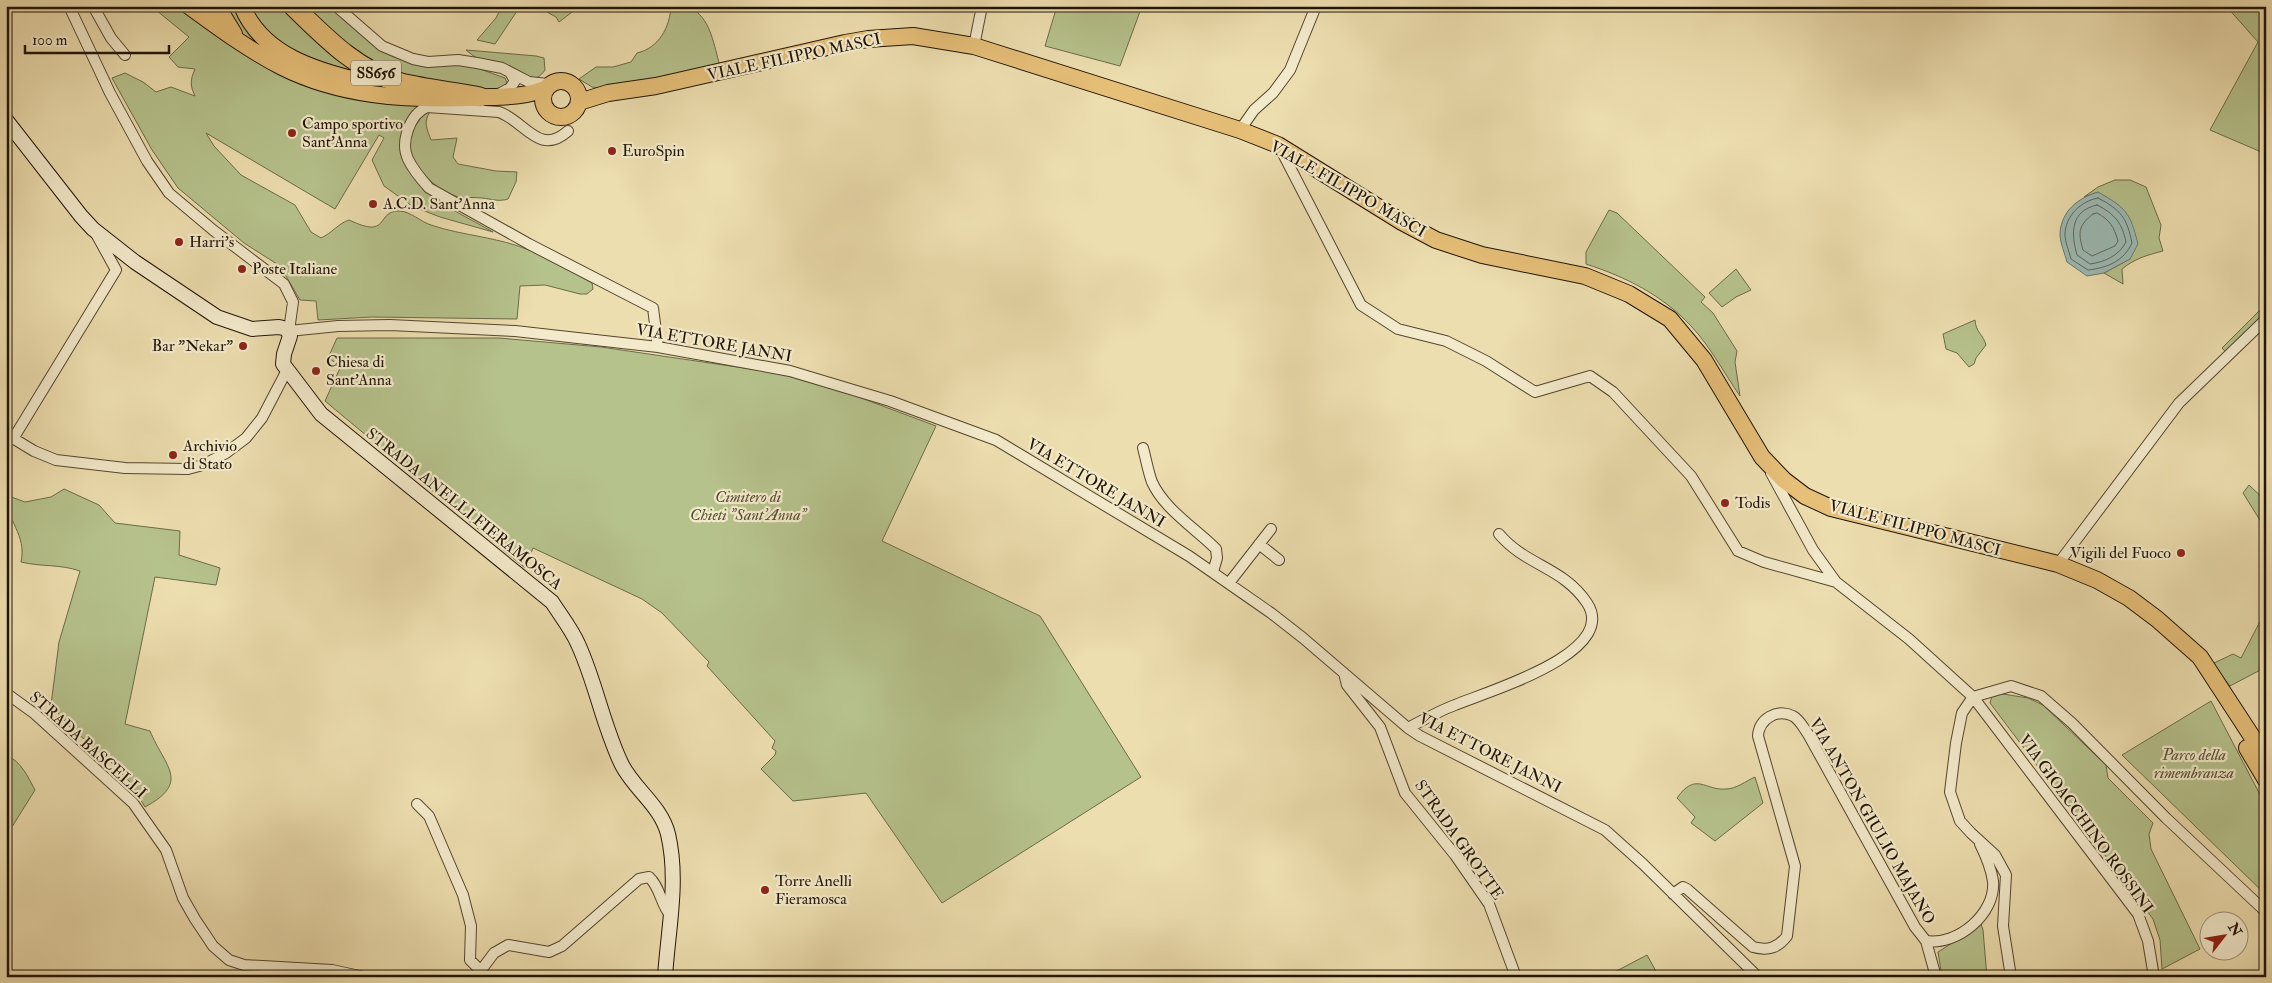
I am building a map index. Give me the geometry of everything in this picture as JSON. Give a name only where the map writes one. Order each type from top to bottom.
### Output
[{"type":"highway","name":"SS656","points":[[292,6],[343,53],[374,72],[401,82],[486,97]]},
{"type":"main road","points":[[189,6],[237,40],[281,67],[341,88],[388,97],[430,99],[512,97],[547,92],[562,81],[577,94],[571,114],[561,117],[551,114],[547,92]]},
{"type":"main road","points":[[217,6],[237,40]]},
{"type":"main road","points":[[242,6],[254,29],[264,40],[287,56],[320,70],[386,88],[486,97]]},
{"type":"main road","name":"VIALE FILIPPO MASCI","points":[[577,94],[608,93],[656,86],[868,39],[913,36],[974,46],[1240,130],[1278,146],[1402,222],[1436,240],[1482,255],[1585,276],[1629,294],[1670,319],[1704,360],[1762,457],[1784,480],[1805,496],[1831,508],[2058,564],[2097,580],[2129,598],[2157,619],[2200,657],[2266,758]]},
{"type":"main road","name":"VIALE FILIPPO MASCI","points":[[2182,642],[2266,780]]},
{"type":"street","points":[[6,120],[93,229],[116,270],[10,437],[34,451],[56,460],[125,468],[188,469],[203,465],[226,453],[251,433],[262,418],[285,367],[284,354],[290,336],[288,331],[292,302],[284,284],[213,230],[169,193],[147,161],[110,93],[69,6]]},
{"type":"street","points":[[93,6],[111,38],[125,55]]},
{"type":"street","points":[[974,46],[982,6]]},
{"type":"street","points":[[1240,130],[1254,110],[1273,93],[1290,70],[1316,6]]},
{"type":"street","points":[[337,7],[382,46],[413,59],[428,62],[458,60],[502,68],[547,92]]},
{"type":"street","points":[[486,97],[513,86],[515,81],[511,74]]},
{"type":"street","points":[[568,131],[558,139],[546,141],[531,134],[510,116],[499,112],[435,107],[420,110],[413,120],[408,130],[406,142],[407,158],[429,188],[529,244],[653,308],[658,347]]},
{"type":"street","points":[[1278,146],[1361,305],[1398,329],[1446,342],[1486,361],[1535,392],[1590,376],[1613,392],[1691,476],[1738,551],[1764,562],[1836,582]]},
{"type":"street","points":[[93,229],[135,262],[217,317],[252,329],[284,327],[288,331]]},
{"type":"street","points":[[2058,564],[2179,404],[2266,319]]},
{"type":"street","name":"VIA ETTORE JANNI","points":[[288,331],[338,326],[400,326],[515,331],[658,347],[790,371],[890,401],[996,440],[1229,583],[1303,638],[1408,728],[1605,830],[1625,846],[1758,977]]},
{"type":"street","name":"STRADA ANELLI FIERAMOSCA","points":[[285,367],[321,414],[552,602],[578,644],[609,734],[623,766],[630,778],[663,817],[668,834],[674,876],[665,977]]},
{"type":"street","points":[[1143,448],[1153,483],[1163,498],[1216,549],[1217,558],[1213,572]]},
{"type":"street","points":[[1762,457],[1813,550],[1836,582]]},
{"type":"street","points":[[1229,583],[1271,529]]},
{"type":"street","points":[[1408,728],[1453,706],[1538,672],[1574,650],[1591,629],[1594,621],[1593,613],[1569,582],[1555,572],[1518,553],[1499,534]]},
{"type":"street","points":[[1259,544],[1279,560]]},
{"type":"street","name":"VIA GIOACCHINO ROSSINI","points":[[1836,582],[1909,639],[1973,697],[2138,914],[2148,941],[2154,977]]},
{"type":"street","name":"STRADA GROTTE","points":[[1344,673],[1347,686],[1380,727],[1405,792],[1455,855],[1489,904],[1516,977]]},
{"type":"street","points":[[2011,977],[2004,926],[2006,875],[1995,855],[1960,821],[1950,792],[1962,713],[1973,697],[2011,686],[2041,696],[2072,722],[2166,818],[2266,912]]},
{"type":"street","name":"STRADA BASCELLI","points":[[6,693],[35,714],[133,803],[166,850],[183,898],[195,919],[213,946],[228,960],[244,965],[332,970],[364,977]]},
{"type":"street","name":"VIA ANTON GIULIO MAJANO","points":[[1674,894],[1683,887],[1687,889],[1753,947],[1762,949],[1772,948],[1781,944],[1787,936],[1795,866],[1758,736],[1764,720],[1770,716],[1783,713],[1794,717],[1808,734],[1915,927],[1926,941],[1936,977]]},
{"type":"street","points":[[417,804],[429,816],[463,896],[471,926],[470,960],[478,974],[494,953],[508,945],[549,952],[562,946],[639,879],[649,877],[657,884],[667,912],[671,916]]},
{"type":"street","points":[[1926,941],[1940,942],[1955,938],[1974,923],[1989,901],[1993,883],[1986,856],[1977,839]]},
{"type":"green space","points":[[151,6],[185,6],[257,57],[430,104],[419,110],[404,150],[428,191],[444,205],[493,232],[440,217],[412,206],[384,186],[372,160],[384,138],[379,135],[335,209],[206,133],[214,146],[241,175],[295,205],[311,232],[321,238],[349,220],[371,227],[377,226],[392,212],[403,211],[431,225],[519,246],[554,262],[592,283],[593,289],[587,294],[580,294],[545,285],[520,286],[517,319],[372,317],[318,320],[316,301],[300,300],[280,266],[244,243],[178,188],[152,150],[112,78],[125,73],[143,82],[156,92],[171,87],[195,96],[191,83],[195,69],[178,67],[169,57],[189,37]]},
{"type":"green space","points":[[237,6],[270,54],[240,35],[225,8]]},
{"type":"green space","points":[[247,6],[285,6],[373,82],[280,48]]},
{"type":"green space","points":[[299,6],[331,6],[384,51],[469,65],[505,78],[507,83],[504,88],[485,91],[388,76]]},
{"type":"green space","points":[[502,6],[519,8],[495,44],[477,40],[496,18]]},
{"type":"green space","points":[[536,6],[580,6],[559,22],[556,17]]},
{"type":"green space","points":[[671,6],[696,6],[694,10],[708,27],[720,66],[610,89],[592,87],[579,79],[596,67],[613,67],[631,62],[637,53],[651,46],[662,36],[666,29]]},
{"type":"green space","points":[[1057,6],[1142,6],[1120,66],[1045,46]]},
{"type":"green space","points":[[2226,6],[2266,6],[2266,154],[2210,130],[2258,42]]},
{"type":"green space","points":[[466,50],[544,58],[545,70],[540,76],[528,80],[487,64]]},
{"type":"green space","points":[[429,110],[426,126],[431,140],[457,138],[453,157],[458,164],[496,171],[517,172],[516,182],[508,199],[458,197],[443,191],[415,165],[410,159],[412,131],[418,121]]},
{"type":"green space","points":[[2115,180],[2130,180],[2146,187],[2161,225],[2159,238],[2163,251],[2141,258],[2122,269],[2123,284],[2104,273],[2130,259],[2098,192],[2084,197],[2098,187]]},
{"type":"green space","points":[[1609,210],[1617,213],[1705,297],[1701,302],[1713,313],[1737,351],[1735,362],[1740,396],[1704,342],[1680,315],[1643,288],[1586,264],[1586,252]]},
{"type":"green space","points":[[1736,269],[1751,290],[1736,297],[1722,307],[1709,293]]},
{"type":"green space","points":[[2266,304],[2266,326],[2232,359],[2222,348]]},
{"type":"green space","points":[[1975,320],[1986,345],[1976,358],[1974,364],[1969,367],[1957,353],[1946,349],[1943,334]]},
{"type":"green space","name":"Cimitero di Chieti \"Sant'Anna\"","points":[[337,338],[499,338],[601,347],[778,373],[856,396],[936,426],[882,541],[1040,616],[1141,777],[942,903],[866,793],[793,801],[761,769],[775,755],[776,751],[772,748],[775,741],[707,666],[709,662],[662,613],[642,599],[533,548],[525,568],[325,401],[341,366],[328,358]]},
{"type":"green space","points":[[2249,485],[2266,501],[2266,530],[2243,493]]},
{"type":"green space","points":[[64,489],[99,505],[115,523],[180,531],[179,555],[220,568],[216,585],[155,577],[125,724],[150,731],[167,764],[171,781],[167,790],[159,798],[145,807],[129,781],[107,758],[72,729],[51,705],[59,642],[80,571],[65,567],[21,562],[21,543],[9,512],[6,495],[25,502],[51,497]]},
{"type":"green space","points":[[2266,610],[2266,667],[2230,686],[2212,664],[2233,654],[2241,658]]},
{"type":"green space","points":[[2003,694],[2028,698],[2043,705],[2106,765],[2108,778],[2153,823],[2149,834],[2151,849],[2200,949],[2162,969],[2160,940],[2153,919],[1990,703],[1992,696]]},
{"type":"green space","name":"Parco della rimembranza","points":[[2211,701],[2266,806],[2266,895],[2122,755]]},
{"type":"green space","points":[[6,755],[20,765],[35,790],[10,830],[6,843]]},
{"type":"green space","points":[[1755,777],[1763,803],[1715,841],[1691,823],[1695,817],[1677,798],[1690,785],[1701,784],[1719,789],[1730,789]]},
{"type":"green space","points":[[1980,921],[1983,930],[1987,977],[1942,977],[1938,952],[1966,934]]},
{"type":"green space","points":[[1647,955],[1657,973],[1650,977],[1605,977]]},
{"type":"water","points":[[2098,192],[2115,202],[2126,212],[2138,244],[2130,259],[2104,273],[2087,276],[2067,262],[2060,234],[2061,226],[2067,212],[2077,202]]},
{"type":"place","name":"Campo sportivo Sant'Anna","points":[[292,133]]},
{"type":"place","name":"EuroSpin","points":[[612,151]]},
{"type":"place","name":"A.C.D. Sant'Anna","points":[[373,204]]},
{"type":"place","name":"Harri's","points":[[179,242]]},
{"type":"place","name":"Poste Italiane","points":[[242,269]]},
{"type":"place","name":"Bar \"Nekar\"","points":[[243,346]]},
{"type":"place","name":"Chiesa di Sant'Anna","points":[[316,371]]},
{"type":"place","name":"Archivio di Stato","points":[[173,455]]},
{"type":"place","name":"Todis","points":[[1725,503]]},
{"type":"place","name":"Vigili del Fuoco","points":[[2181,553]]},
{"type":"place","name":"Torre Anelli Fieramosca","points":[[765,890]]}]
